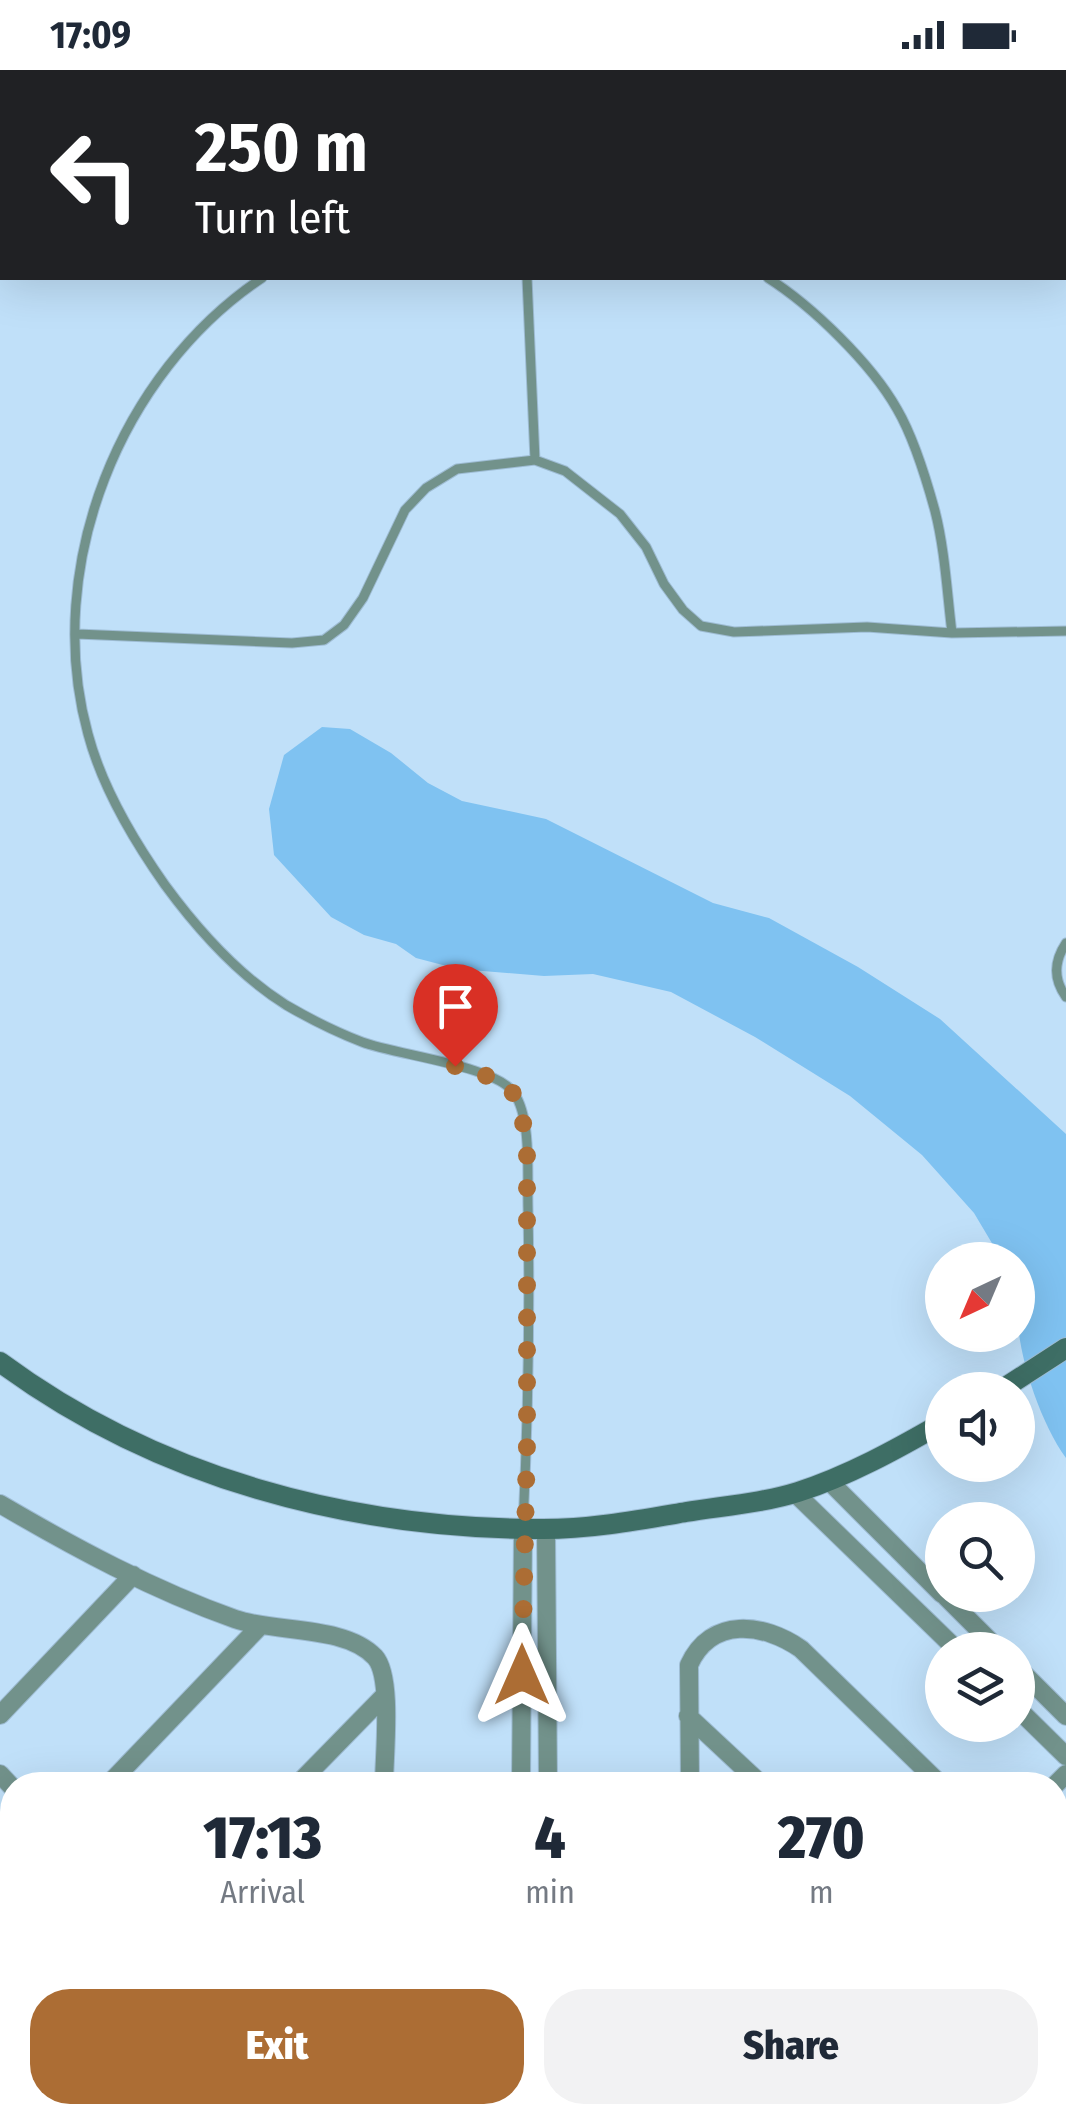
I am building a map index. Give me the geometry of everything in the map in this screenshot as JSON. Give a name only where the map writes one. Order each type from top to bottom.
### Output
[{"type":"street","points":[[1030,1372],[1066,1348]]},
{"type":"street","points":[[0,1362],[70,1410],[192,1469],[338,1511],[434,1523],[546,1529],[619,1523],[794,1493],[828,1481],[925,1432]]},
{"type":"street","points":[[828,1481],[925,1576]]},
{"type":"street","points":[[794,1493],[937,1632]]},
{"type":"street","points":[[4,1512],[94,1558],[236,1619],[354,1642],[373,1654],[382,1668],[385,1694],[384,1772]]},
{"type":"street","points":[[521,1772],[523,1528]]},
{"type":"street","points":[[546,1529],[548,1772]]},
{"type":"street","points":[[0,1715],[133,1575]]},
{"type":"street","points":[[961,1612],[981,1632]]},
{"type":"street","points":[[120,1772],[260,1625]]},
{"type":"street","points":[[690,1772],[690,1665],[696,1650],[734,1629],[749,1627],[768,1631],[800,1648],[928,1772]]},
{"type":"street","points":[[1035,1685],[1066,1716]]},
{"type":"street","points":[[310,1772],[385,1694]]},
{"type":"street","points":[[688,1716],[748,1772]]},
{"type":"street","points":[[1035,1726],[1066,1756]]},
{"type":"lane","points":[[260,280],[198,330],[153,385],[118,445],[94,502],[80,564],[77,634],[78,682],[88,736],[113,797],[150,864],[192,921],[241,971],[283,1004],[323,1025],[396,1054],[495,1077],[516,1096],[527,1148],[527,1443],[523,1528]]},
{"type":"lane","points":[[527,280],[535,460]]},
{"type":"lane","points":[[771,280],[788,290],[826,326],[897,409],[935,512],[952,633]]},
{"type":"lane","points":[[77,634],[324,640],[344,625],[363,598],[404,510],[426,488],[458,469],[535,460],[565,471],[620,514],[646,547],[664,584],[700,626],[734,632],[867,627],[952,633],[1066,630]]},
{"type":"lane","points":[[1066,942],[1056,972],[1066,997]]},
{"type":"water","points":[[322,727],[350,729],[391,753],[428,783],[462,801],[546,819],[713,903],[769,918],[858,967],[940,1019],[1066,1134],[1066,1458],[1041,1412],[1035,1397],[1035,1372],[1027,1372],[1022,1352],[1035,1352],[1035,1242],[991,1242],[974,1213],[922,1155],[850,1096],[755,1037],[671,992],[593,974],[544,976],[458,969],[416,958],[396,944],[364,935],[331,917],[274,855],[269,809],[284,755]]},
{"type":"route","points":[[455,1066],[495,1077],[509,1087],[521,1109],[527,1148],[529,1259],[522,1675]]}]
